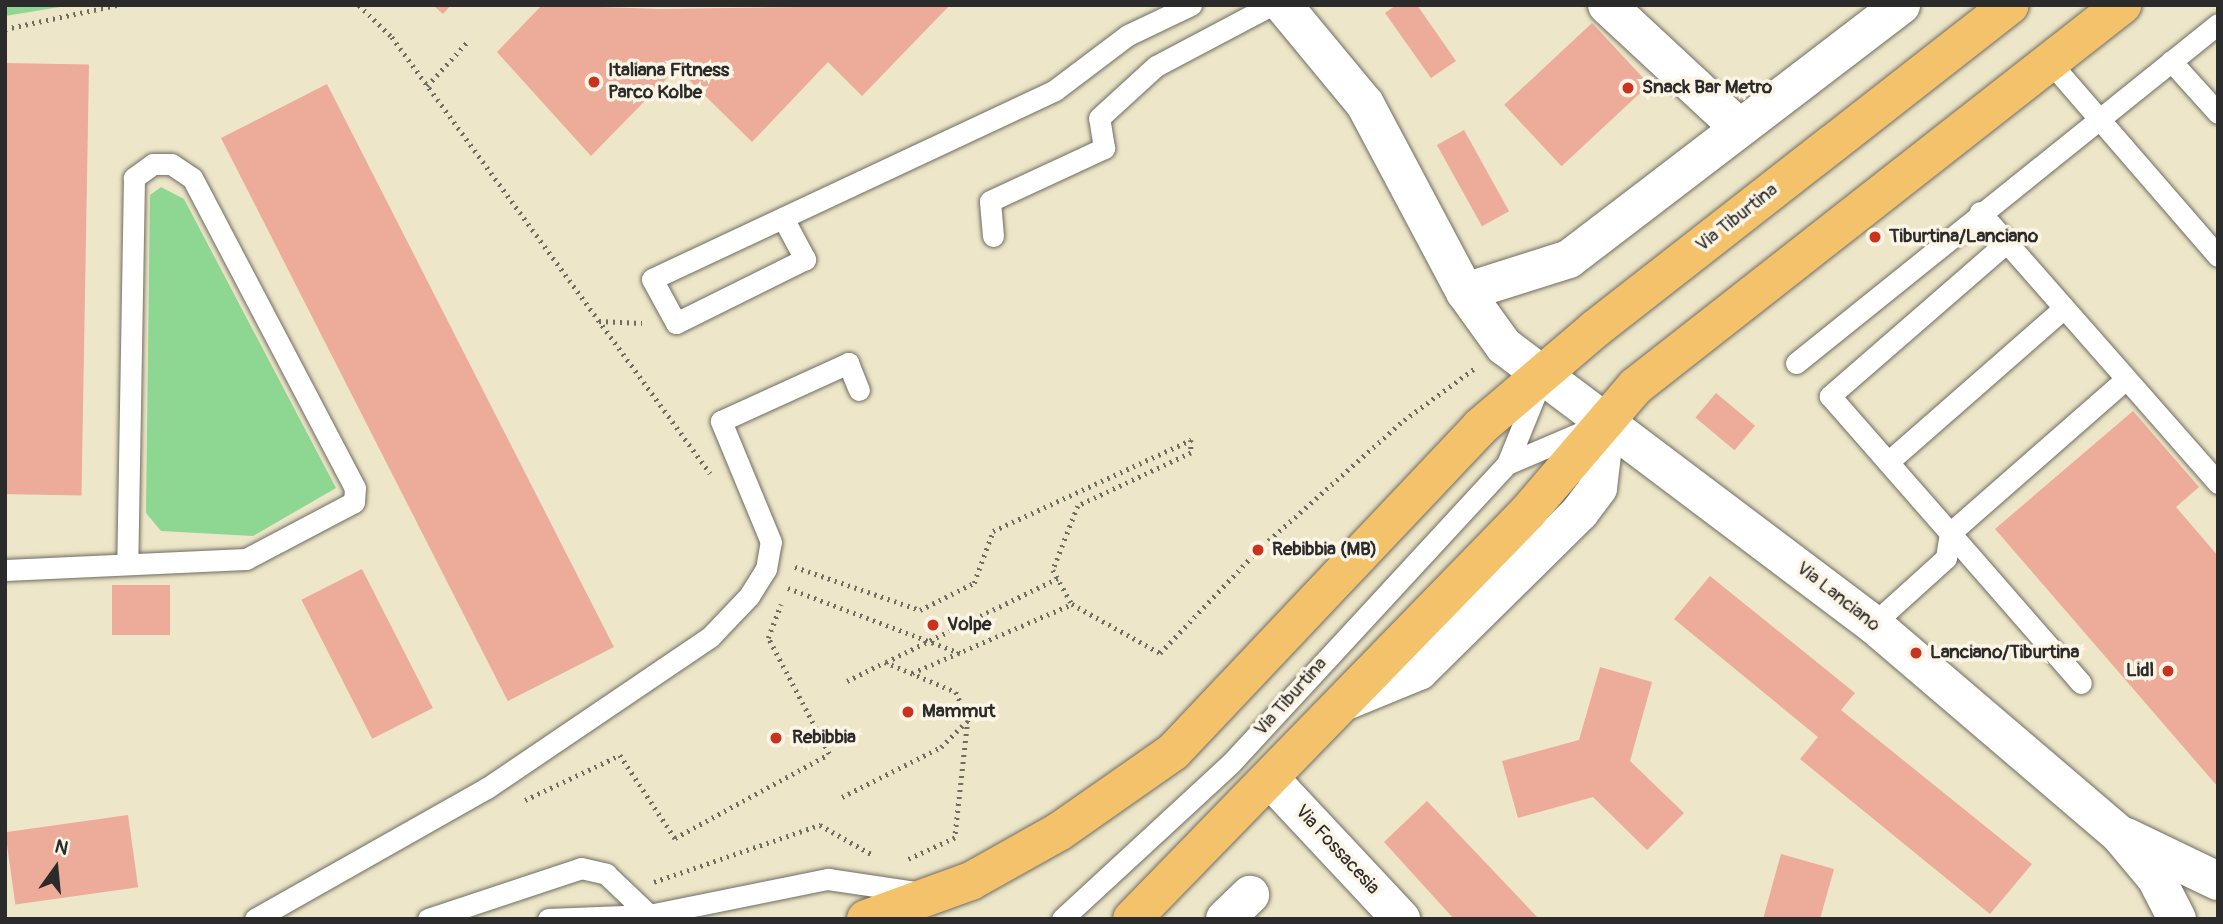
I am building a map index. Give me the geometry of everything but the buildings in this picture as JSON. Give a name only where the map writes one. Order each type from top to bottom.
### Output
[{"type":"main road","name":"Via Tiburtina","points":[[1542,376],[2010,5]]},
{"type":"main road","name":"Via Tiburtina","points":[[1132,919],[1272,781],[1642,381],[2122,5]]},
{"type":"main road","points":[[866,919],[939,895],[1060,831],[1189,736],[1448,459],[1542,376]]},
{"type":"street","name":"Via Lanciano","points":[[1283,5],[1365,104],[1465,292],[1504,346],[1873,624],[2119,835],[2156,878],[2177,919]]},
{"type":"street","points":[[1607,5],[1737,126]]},
{"type":"street","points":[[1465,292],[1569,259],[1737,126],[1901,5]]},
{"type":"street","name":"Via Fossacesia","points":[[1272,781],[1401,919]]},
{"type":"street","name":"Via Lanciano","points":[[2119,835],[2218,881]]},
{"type":"lane","points":[[783,218],[805,259],[676,323],[652,278],[1055,90],[1128,35],[1191,5]]},
{"type":"lane","points":[[993,236],[990,201],[1104,148],[1099,118],[1156,66],[1271,5]]},
{"type":"lane","points":[[1796,363],[1980,212],[2218,24]]},
{"type":"lane","points":[[2049,61],[2095,120],[2218,256]]},
{"type":"lane","points":[[2171,61],[2218,113]]},
{"type":"lane","points":[[5,570],[127,561],[246,559],[354,502],[355,488],[192,178],[171,164],[153,164],[134,178],[127,561]]},
{"type":"lane","points":[[1980,212],[2218,483]]},
{"type":"lane","points":[[2007,242],[1830,396],[2081,683]]},
{"type":"lane","points":[[1888,462],[2064,308]]},
{"type":"lane","points":[[255,919],[487,788],[710,637],[749,596],[768,558],[768,525],[721,421],[848,363],[859,390]]},
{"type":"lane","name":"Via Tiburtina","points":[[1062,919],[1231,764],[1507,464],[1542,376]]},
{"type":"lane","points":[[1873,624],[1946,558],[1950,533],[2126,379]]},
{"type":"lane","name":"Via Tiburtina","points":[[1507,464],[1606,421]]},
{"type":"lane","points":[[428,919],[581,868],[606,874],[649,915]]},
{"type":"lane","points":[[548,919],[649,915],[828,879],[939,895]]},
{"type":"path","points":[[5,29],[117,5]]},
{"type":"path","points":[[359,5],[428,86],[718,483]]},
{"type":"path","points":[[428,86],[469,40]]},
{"type":"path","points":[[598,320],[652,324]]},
{"type":"path","points":[[768,558],[920,610],[974,583],[993,531],[1195,442],[1191,453],[1078,506],[1053,570],[1072,604],[1160,653],[1258,550],[1404,421],[1504,346]]},
{"type":"path","points":[[487,788],[501,811],[620,755],[675,838],[830,754],[768,638],[794,567]]},
{"type":"path","points":[[847,681],[922,640],[1058,578]]},
{"type":"path","points":[[787,588],[960,653]]},
{"type":"path","points":[[911,674],[1072,604]]},
{"type":"path","points":[[885,662],[956,692],[968,720],[955,838],[893,866]]},
{"type":"path","points":[[842,797],[941,747],[968,720]]},
{"type":"path","points":[[653,882],[820,824],[883,860]]},
{"type":"green space","points":[[5,5],[72,5],[5,16]]},
{"type":"green space","points":[[161,187],[184,199],[336,488],[253,536],[161,531],[146,513],[150,195]]},
{"type":"place","name":"Italiana Fitness Parco Kolbe","points":[[594,82]]},
{"type":"place","name":"Snack Bar Metro","points":[[1628,88]]},
{"type":"place","name":"Tiburtina/Lanciano","points":[[1875,237]]},
{"type":"place","name":"Rebibbia (MB)","points":[[1258,550]]},
{"type":"place","name":"Volpe","points":[[933,625]]},
{"type":"place","name":"Lanciano/Tiburtina","points":[[1916,653]]},
{"type":"place","name":"Lidl","points":[[2168,671]]},
{"type":"place","name":"Mammut","points":[[908,712]]},
{"type":"place","name":"Rebibbia","points":[[776,738]]}]
